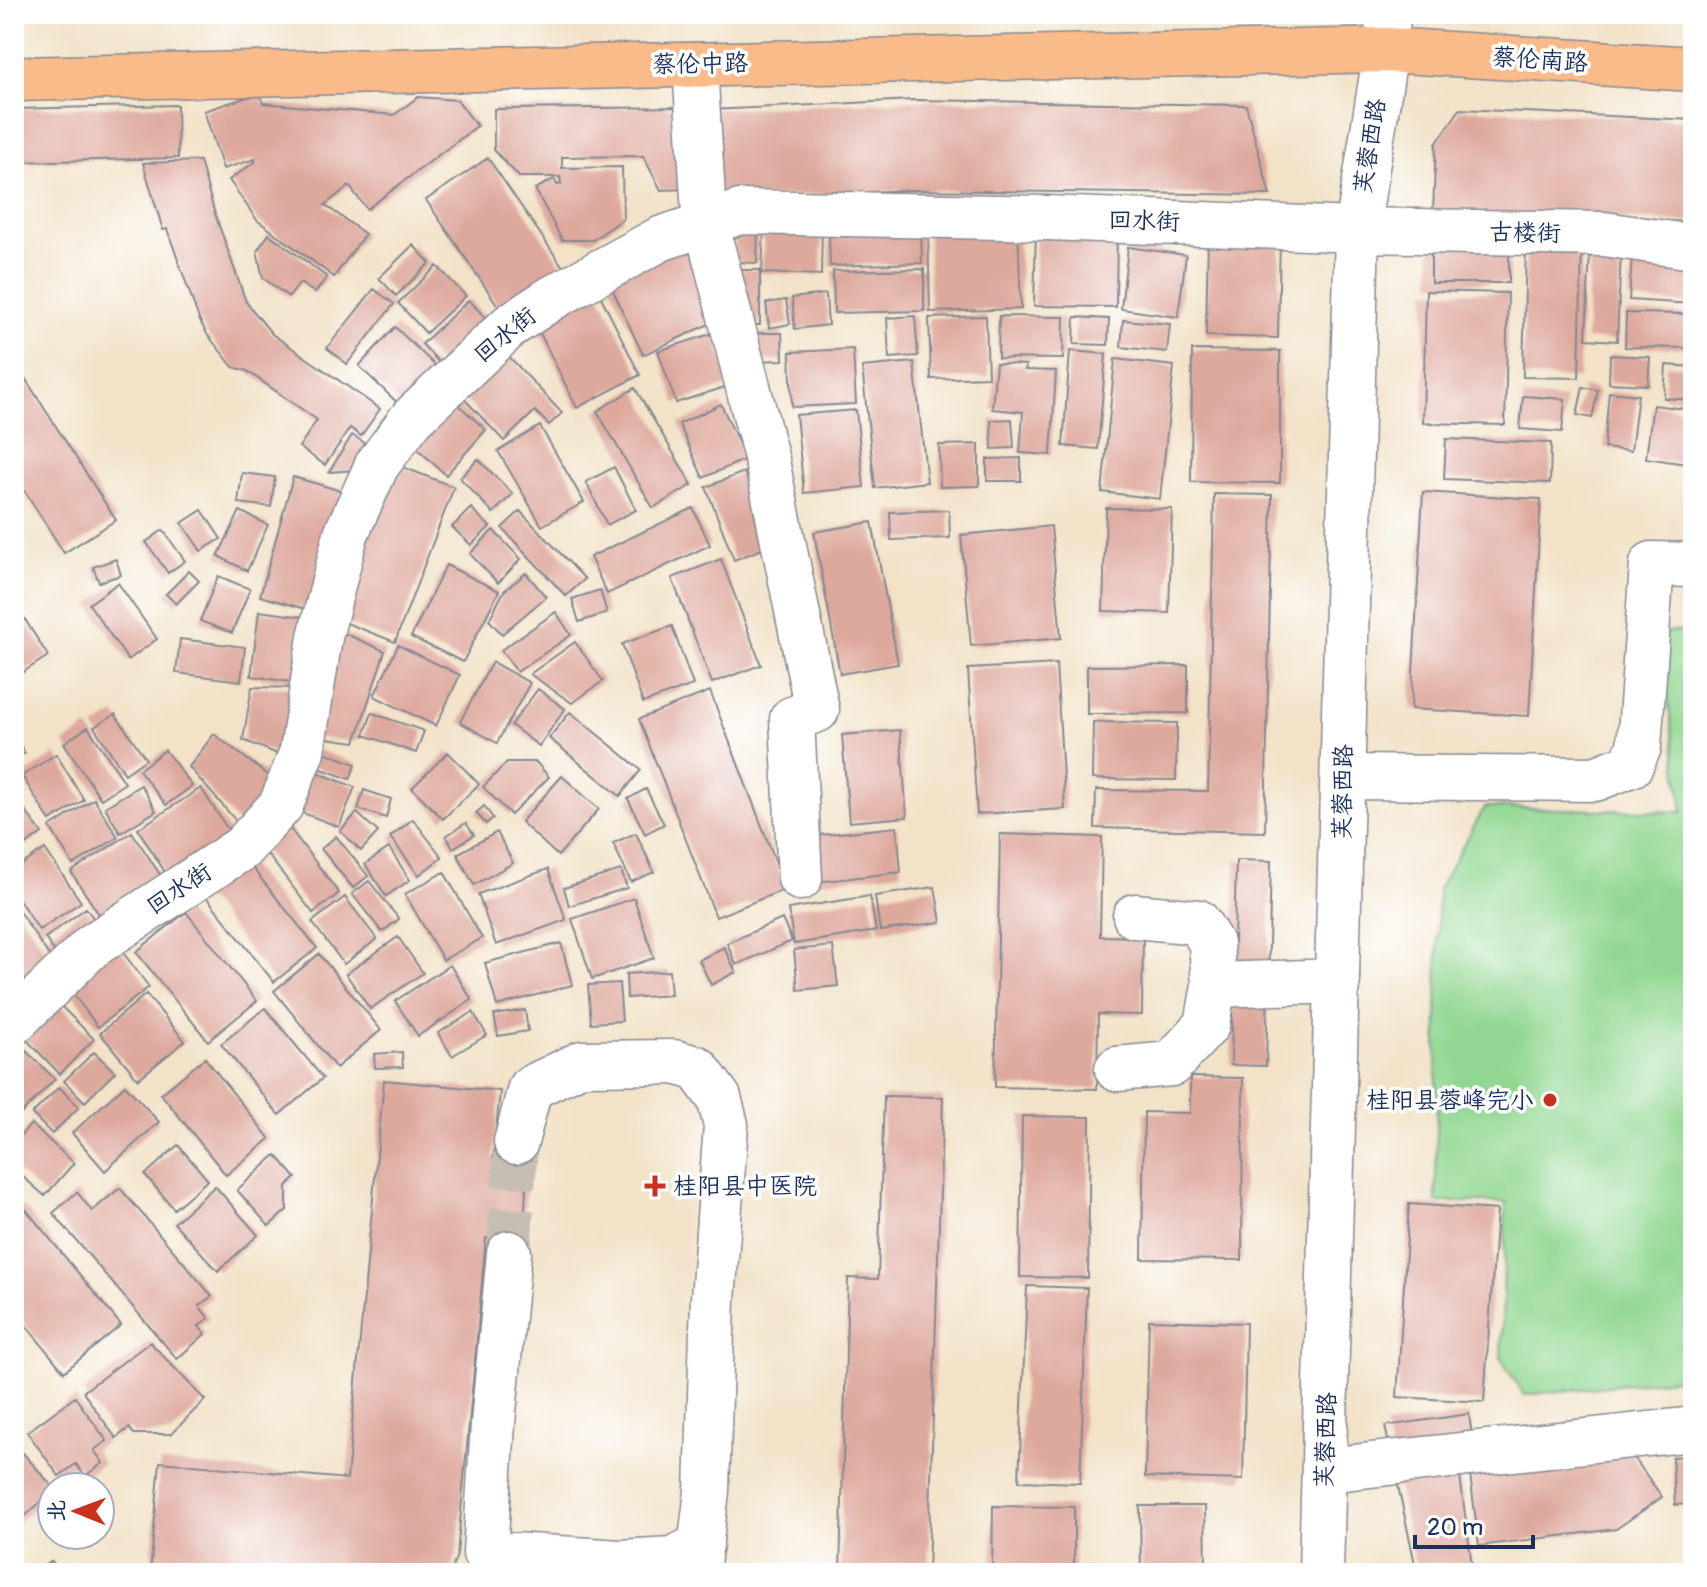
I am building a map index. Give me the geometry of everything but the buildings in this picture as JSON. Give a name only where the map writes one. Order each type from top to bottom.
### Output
[{"type":"main road","name":"蔡伦中路","points":[[14,79],[695,65],[1387,32]]},
{"type":"main road","name":"蔡伦南路","points":[[1387,32],[1693,69]]},
{"type":"street","name":"芙蓉西路","points":[[1321,1573],[1357,230],[1387,32]]},
{"type":"street","points":[[695,65],[704,215],[767,461],[817,710],[792,719],[800,878]]},
{"type":"street","name":"回水街","points":[[14,1022],[92,946],[242,848],[281,805],[302,751],[320,637],[346,534],[377,465],[412,418],[511,325],[552,298],[660,239],[740,212],[1047,218],[1357,230]]},
{"type":"street","name":"古楼街","points":[[1357,230],[1604,234],[1693,247]]},
{"type":"street","points":[[1343,777],[1595,779],[1631,765],[1639,747],[1652,564],[1693,565]]},
{"type":"street","points":[[1117,1069],[1171,1064],[1207,1025],[1214,985],[1211,943],[1198,922],[1135,916]]},
{"type":"street","points":[[1214,985],[1338,981]]},
{"type":"street","points":[[509,1253],[485,1553],[620,1562],[699,1559],[707,1491],[713,1299],[726,1125],[719,1098],[697,1068],[674,1062],[582,1063],[530,1088],[516,1142]]},
{"type":"street","points":[[1326,1470],[1693,1429]]},
{"type":"green space","points":[[1693,631],[1693,1377],[1524,1395],[1501,1359],[1506,1202],[1436,1202],[1438,889],[1485,807],[1683,812],[1659,632]]},
{"type":"tunnel","points":[[509,1253],[516,1142]]},
{"type":"place","name":"桂阳县蓉峰完小","points":[[1550,1100]]},
{"type":"place","name":"桂阳县中医院","points":[[655,1186]]}]
